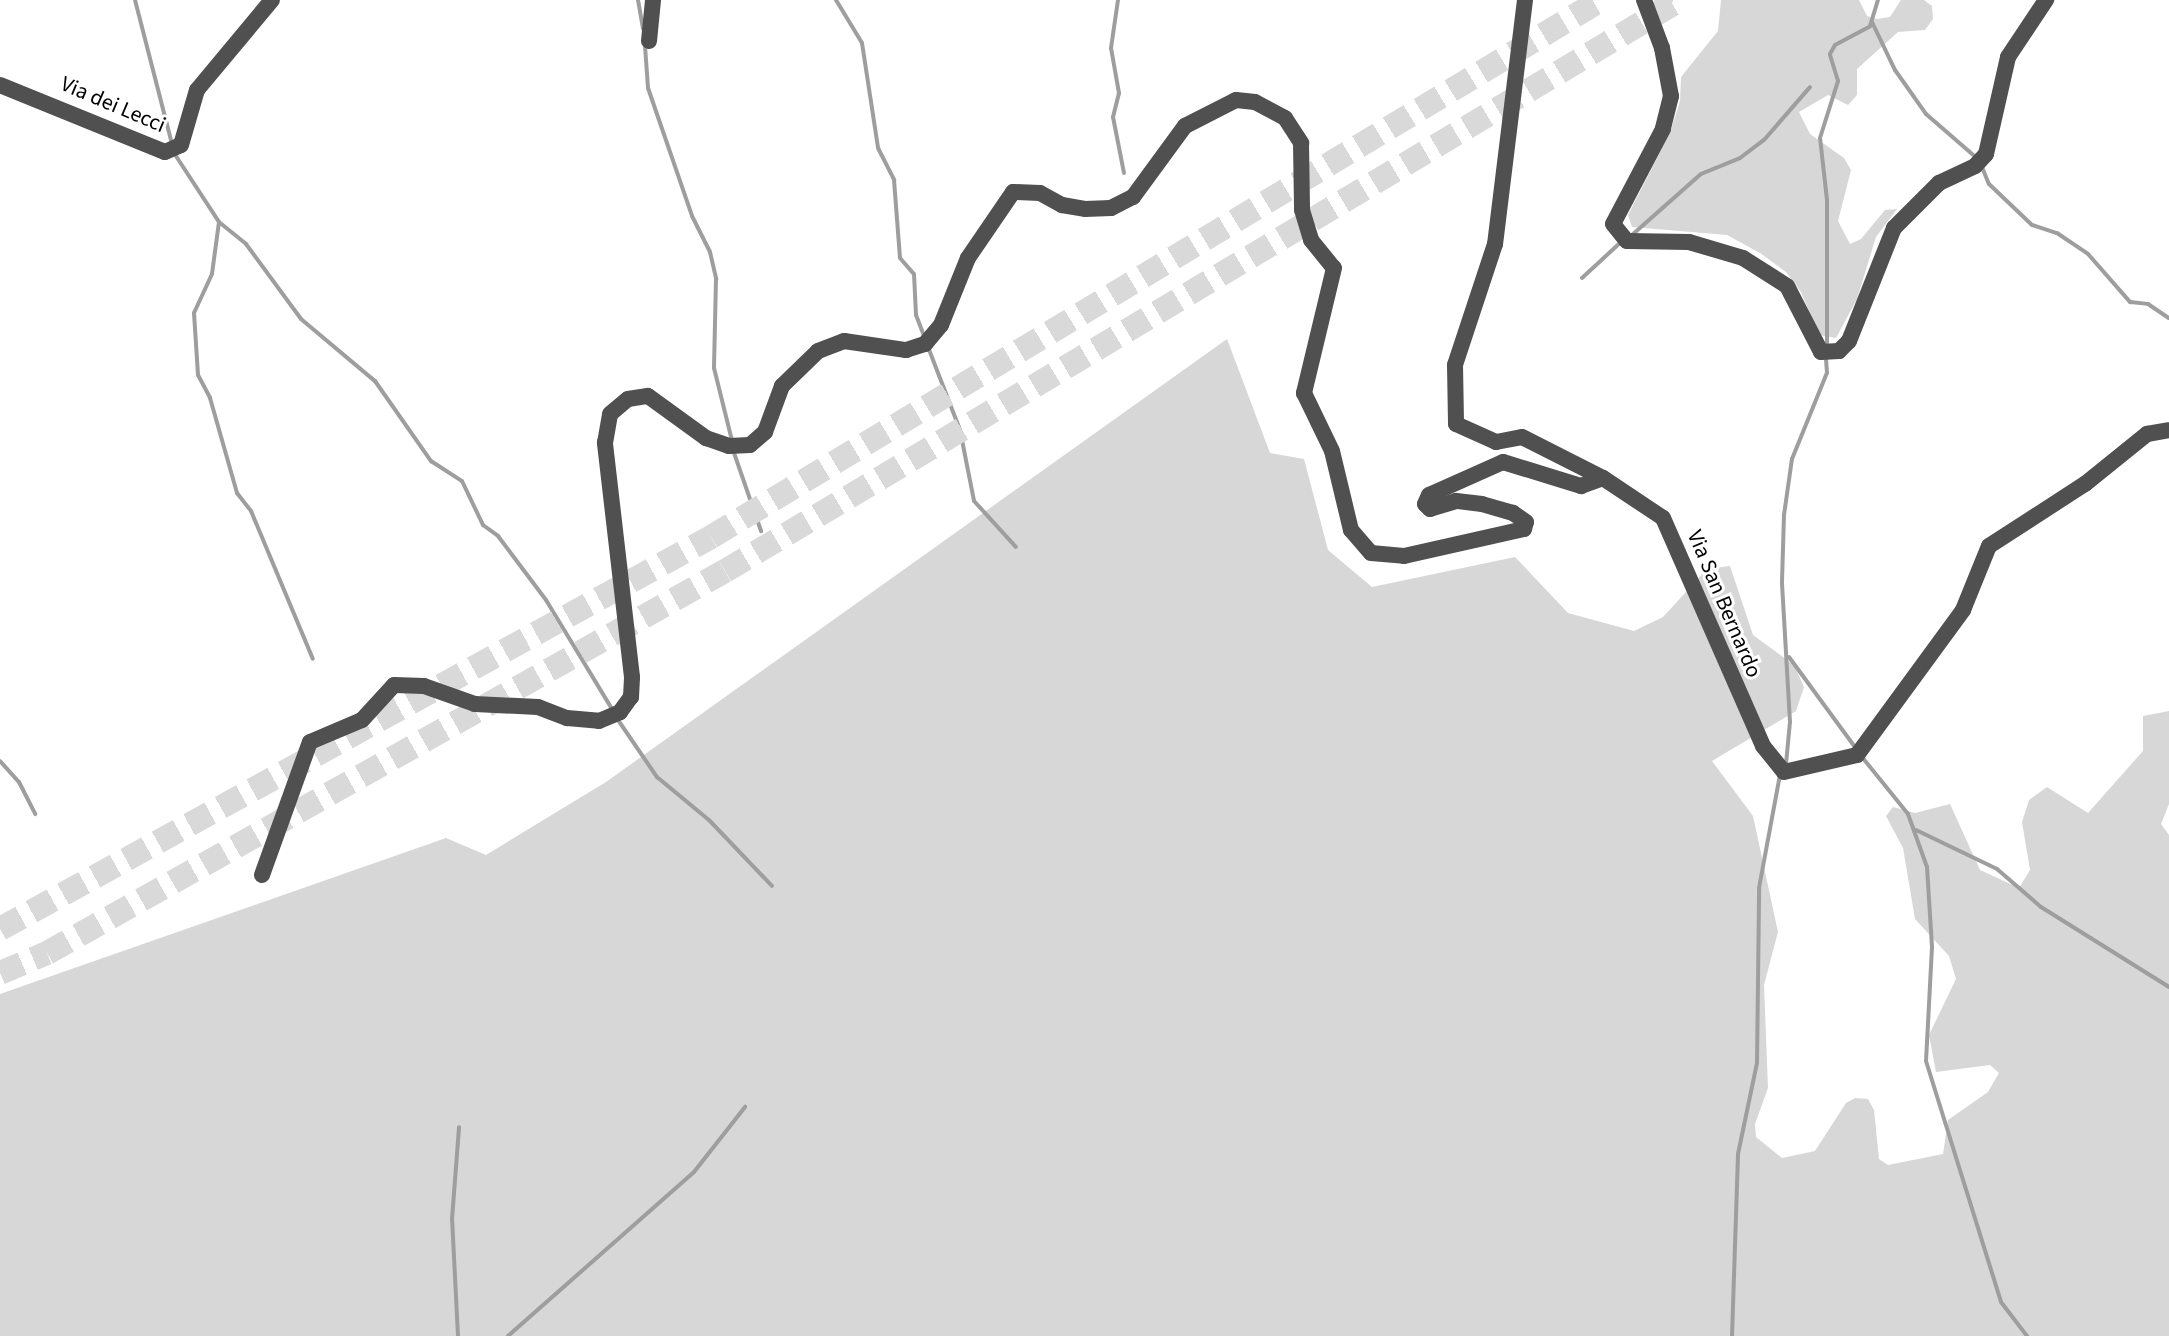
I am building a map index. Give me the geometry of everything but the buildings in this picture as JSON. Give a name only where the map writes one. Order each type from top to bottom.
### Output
[{"type":"street","name":"Via dei Lecci","points":[[0,85],[165,152],[181,145],[197,90],[272,0]]},
{"type":"street","points":[[649,41],[653,0]]},
{"type":"street","name":"Via San Bernardo","points":[[1525,0],[1495,244],[1455,365],[1456,424],[1496,442],[1522,437],[1603,478],[1663,518],[1727,670],[1763,746],[1781,768],[1805,771],[1857,755],[1963,610],[1989,546],[2085,484],[2147,434],[2169,430]]},
{"type":"street","points":[[1644,0],[1662,48],[1671,96],[1663,129],[1613,224],[1627,241],[1689,242],[1743,258],[1787,286],[1828,352],[1849,341],[1894,228],[1939,183],[1975,166],[1986,154],[2008,57],[2046,0]]},
{"type":"street","points":[[262,875],[310,742],[362,720],[394,685],[424,686],[475,704],[538,707],[567,718],[599,721],[620,712],[631,697],[632,677],[605,443],[610,414],[628,399],[648,396],[706,438],[729,446],[750,445],[765,432],[782,386],[818,351],[844,341],[906,350],[925,344],[941,325],[968,258],[1013,192],[1040,193],[1062,205],[1085,209],[1111,208],[1133,197],[1185,126],[1236,100],[1255,102],[1285,118],[1301,143],[1302,210],[1311,240],[1334,268],[1304,393],[1332,451],[1351,530],[1371,553],[1404,556],[1524,529],[1526,522],[1513,513],[1482,504],[1456,501],[1430,509],[1425,504],[1429,495],[1450,490],[1503,462],[1581,486],[1603,478]]},
{"type":"shaded area","points":[[1654,0],[1673,0],[1668,20],[1660,22]]},
{"type":"shaded area","points":[[1721,0],[1859,0],[1867,16],[1877,19],[1890,17],[1901,0],[1924,0],[1932,6],[1933,19],[1925,30],[1898,32],[1857,69],[1857,95],[1848,105],[1828,95],[1799,112],[1810,134],[1844,158],[1851,170],[1838,221],[1850,244],[1861,239],[1885,210],[1897,209],[1876,237],[1857,299],[1836,338],[1819,335],[1801,292],[1786,272],[1727,235],[1632,227],[1628,215],[1670,133],[1680,101],[1681,77],[1718,31]]},
{"type":"shaded area","points":[[1227,339],[1270,453],[1304,459],[1328,550],[1372,587],[1515,557],[1568,613],[1634,631],[1663,617],[1707,569],[1730,566],[1753,635],[1794,665],[1804,687],[1796,711],[1712,761],[1753,816],[1778,932],[1764,985],[1768,1088],[1755,1124],[1756,1137],[1782,1158],[1815,1151],[1846,1103],[1855,1098],[1868,1099],[1874,1110],[1879,1159],[1888,1165],[1943,1154],[1948,1120],[1988,1092],[1999,1073],[1990,1065],[1936,1072],[1929,1035],[1956,979],[1949,956],[1915,919],[1903,848],[1886,816],[1893,807],[1915,813],[1950,804],[1980,870],[2019,888],[2030,870],[2022,822],[2029,800],[2047,787],[2088,813],[2143,751],[2143,716],[2169,711],[2169,804],[2161,824],[2169,835],[2169,1336],[0,1336],[0,994],[446,838],[486,855],[606,782]]},
{"type":"waterway","points":[[135,0],[172,144]]},
{"type":"waterway","points":[[638,0],[643,29]]},
{"type":"waterway","points":[[836,0],[862,43],[878,148],[894,180],[900,258],[914,274],[916,315],[925,339]]},
{"type":"waterway","points":[[1118,0],[1111,48],[1119,93],[1113,117],[1124,173]]},
{"type":"waterway","points":[[1827,348],[1827,200],[1820,138],[1838,81],[1830,54],[1835,45],[1870,26],[1878,0]]},
{"type":"waterway","points":[[1872,22],[1895,70],[1926,114],[1978,159]]},
{"type":"waterway","points":[[645,46],[648,88],[692,216],[710,252],[716,279],[714,368],[732,441]]},
{"type":"waterway","points":[[1632,235],[1701,174],[1740,158],[1764,140],[1810,87]]},
{"type":"waterway","points":[[174,153],[219,222],[246,244],[301,319],[375,381],[431,461],[462,481],[483,525],[498,536],[546,600],[612,709]]},
{"type":"waterway","points":[[1982,167],[1989,184],[2032,225],[2057,233],[2088,254],[2130,302],[2148,304],[2169,318]]},
{"type":"waterway","points":[[219,222],[212,274],[194,313],[198,375],[210,398],[237,493],[251,511],[313,659]]},
{"type":"waterway","points":[[1582,278],[1621,242]]},
{"type":"waterway","points":[[928,347],[960,430],[974,501],[1016,547]]},
{"type":"waterway","points":[[1786,764],[1790,722],[1782,582],[1784,515],[1792,459],[1827,373],[1826,357]]},
{"type":"waterway","points":[[733,450],[761,531]]},
{"type":"waterway","points":[[1789,657],[1857,750]]},
{"type":"waterway","points":[[616,717],[657,777],[709,820],[772,886]]},
{"type":"waterway","points":[[1862,757],[1908,814],[1927,867],[1932,947],[1926,1061],[2001,1302],[2027,1336]]},
{"type":"waterway","points":[[0,761],[19,782],[35,814]]},
{"type":"waterway","points":[[1732,1336],[1738,1154],[1757,1063],[1759,888],[1780,775]]},
{"type":"waterway","points":[[1916,830],[1997,869],[2041,907],[2169,987]]},
{"type":"waterway","points":[[508,1336],[694,1172],[745,1107]]},
{"type":"waterway","points":[[458,1336],[452,1219],[459,1127]]},
{"type":"tunnel","points":[[0,929],[711,537],[1601,0]]},
{"type":"tunnel","points":[[0,973],[47,953],[725,571],[1680,0]]}]
